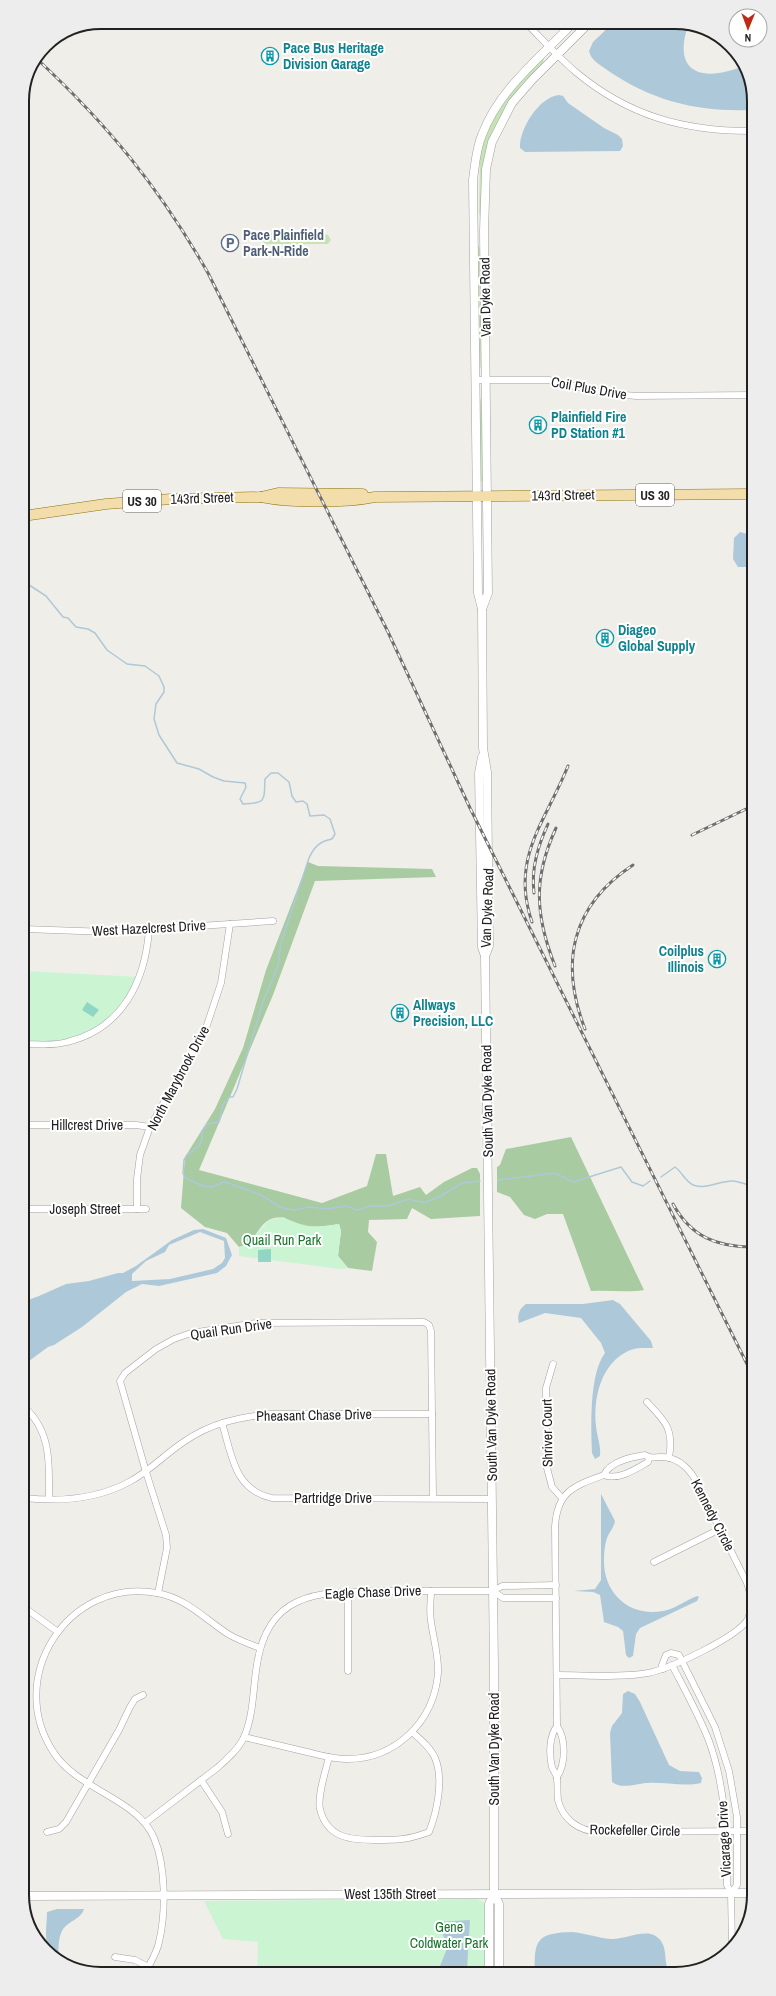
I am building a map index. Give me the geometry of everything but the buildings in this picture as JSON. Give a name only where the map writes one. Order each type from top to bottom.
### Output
[{"type":"main road","name":"143rd Street","points":[[29,515],[128,502],[171,499],[261,497],[278,493],[361,493],[375,497],[747,494]]},
{"type":"street","points":[[532,29],[577,73],[624,105],[652,117],[681,125],[710,130],[747,131]]},
{"type":"street","name":"Van Dyke Road","points":[[486,956],[489,946],[487,772],[483,748],[482,609],[478,593],[472,211],[473,180],[478,147],[489,119],[501,98],[567,29]]},
{"type":"street","name":"Van Dyke Road","points":[[482,609],[488,593],[484,219],[485,182],[488,157],[499,127],[512,103],[532,80],[559,55],[583,29]]},
{"type":"street","name":"Coil Plus Drive","points":[[475,380],[549,380],[617,395],[747,395]]},
{"type":"street","name":"West Hazelcrest Drive","points":[[29,929],[108,932],[273,920]]},
{"type":"street","name":"North Marybrook Drive","points":[[137,1209],[137,1179],[140,1155],[150,1127],[206,1028],[220,983],[230,924]]},
{"type":"street","points":[[29,1044],[66,1043],[84,1037],[98,1030],[113,1018],[126,1005],[136,988],[144,963],[149,930]]},
{"type":"street","name":"South Van Dyke Road","points":[[486,956],[493,1592],[494,1894],[499,1904],[499,1967]]},
{"type":"street","name":"Hillcrest Drive","points":[[29,1125],[136,1125],[150,1127]]},
{"type":"street","name":"Joseph Street","points":[[29,1209],[146,1209]]},
{"type":"street","name":"Quail Run Drive","points":[[158,1593],[167,1548],[166,1535],[120,1381],[125,1373],[156,1349],[174,1339],[191,1333],[256,1323],[424,1322],[429,1325],[431,1331],[432,1498]]},
{"type":"street","name":"Shriver Court","points":[[553,1364],[546,1388],[547,1468],[552,1487],[562,1498]]},
{"type":"street","points":[[556,1598],[556,1516],[562,1498],[575,1487],[604,1475],[609,1468],[631,1458],[645,1455],[649,1458],[669,1458],[671,1442],[667,1423],[647,1402]]},
{"type":"street","points":[[29,1413],[41,1427],[46,1443],[49,1459],[49,1499]]},
{"type":"street","name":"Pheasant Chase Drive","points":[[29,1498],[72,1499],[92,1496],[128,1483],[146,1472],[185,1441],[222,1423],[247,1416],[271,1414],[432,1414]]},
{"type":"street","name":"Partridge Drive","points":[[222,1423],[239,1478],[259,1495],[272,1498],[492,1498]]},
{"type":"street","points":[[604,1475],[609,1477],[623,1474],[648,1462],[649,1458]]},
{"type":"street","name":"Kennedy Circle","points":[[669,1458],[682,1464],[691,1473],[747,1584]]},
{"type":"street","points":[[654,1562],[720,1529]]},
{"type":"street","name":"Eagle Chase Drive","points":[[493,1592],[502,1586],[556,1586]]},
{"type":"street","points":[[348,1591],[348,1671]]},
{"type":"street","name":"Eagle Chase Drive","points":[[145,1823],[227,1759],[244,1737],[251,1709],[260,1648],[271,1626],[290,1606],[315,1594],[348,1591],[493,1592],[502,1598],[556,1598]]},
{"type":"street","points":[[244,1737],[329,1757],[357,1759],[373,1756],[399,1743],[412,1733],[428,1711],[434,1693],[438,1672],[438,1660],[430,1619],[430,1591]]},
{"type":"street","points":[[115,1957],[135,1960],[148,1967],[159,1943],[162,1926],[163,1894],[163,1868],[160,1854],[154,1837],[145,1823],[128,1809],[87,1784],[66,1768],[54,1754],[44,1737],[38,1718],[37,1682],[40,1666],[47,1648],[58,1632],[72,1617],[97,1600],[130,1592],[158,1593],[190,1606],[228,1634],[260,1648]]},
{"type":"street","name":"Rockefeller Circle","points":[[556,1598],[557,1726],[553,1731],[551,1749],[552,1768],[557,1777],[558,1799],[563,1813],[572,1822],[585,1830],[599,1832],[747,1831]]},
{"type":"street","points":[[29,1611],[58,1632]]},
{"type":"street","name":"Kennedy Circle","points":[[557,1675],[640,1674],[663,1668],[730,1637],[747,1623]]},
{"type":"street","points":[[663,1668],[663,1658],[671,1653],[679,1655],[682,1660]]},
{"type":"street","name":"Vicarage Drive","points":[[682,1660],[719,1738],[731,1781],[737,1831],[738,1885],[731,1894]]},
{"type":"street","name":"Vicarage Drive","points":[[672,1665],[696,1712],[709,1742],[720,1783],[726,1831],[727,1885],[731,1894],[732,1939]]},
{"type":"street","points":[[47,1832],[59,1829],[66,1822],[119,1730],[130,1706],[135,1699],[143,1695]]},
{"type":"street","points":[[696,1712],[705,1706]]},
{"type":"street","name":"Rockefeller Circle","points":[[557,1726],[562,1732],[564,1746],[562,1770],[557,1777]]},
{"type":"street","points":[[329,1757],[320,1794],[319,1808],[325,1821],[334,1832],[342,1837],[353,1840],[406,1840],[429,1832],[438,1806],[438,1768],[435,1758],[429,1748],[412,1733]]},
{"type":"street","points":[[709,1742],[719,1738]]},
{"type":"street","points":[[201,1780],[222,1812],[228,1834]]},
{"type":"street","name":"Vicarage Drive","points":[[720,1783],[731,1781]]},
{"type":"street","name":"West 135th Street","points":[[29,1896],[163,1894],[747,1893]]},
{"type":"street","name":"South Van Dyke Road","points":[[489,1967],[489,1904],[494,1894]]},
{"type":"green space","points":[[544,58],[543,63],[522,84],[499,122],[479,218],[480,153],[488,126],[509,93]]},
{"type":"green space","points":[[265,233],[321,233],[328,235],[331,240],[328,244],[265,244],[261,238]]},
{"type":"green space","points":[[477,242],[480,249],[480,302],[485,345],[483,361],[480,369],[476,287]]},
{"type":"green space","points":[[479,397],[481,400],[485,460],[483,482],[481,481],[477,418]]},
{"type":"green space","points":[[308,862],[318,866],[432,869],[436,877],[315,881],[273,995],[199,1170],[322,1203],[367,1186],[376,1154],[386,1154],[393,1196],[420,1187],[426,1195],[444,1182],[472,1168],[477,1168],[480,1174],[480,1216],[431,1219],[412,1208],[407,1219],[369,1220],[368,1232],[377,1242],[372,1271],[348,1268],[338,1256],[341,1231],[339,1224],[307,1227],[298,1225],[284,1218],[271,1219],[263,1225],[249,1242],[239,1247],[227,1233],[205,1227],[181,1208],[185,1157],[215,1109],[243,1048],[266,970]]},
{"type":"green space","points":[[29,971],[139,977],[113,1018],[66,1043],[29,1044]]},
{"type":"green space","points":[[87,1002],[99,1010],[93,1017],[82,1010]]},
{"type":"green space","points":[[571,1137],[644,1290],[591,1291],[563,1214],[547,1214],[535,1219],[524,1215],[510,1197],[497,1192],[497,1167],[500,1165],[506,1149]]},
{"type":"green space","name":"Quail Run Park","points":[[283,1217],[310,1226],[339,1224],[341,1231],[338,1256],[348,1268],[341,1269],[239,1256],[239,1247],[247,1245],[269,1220]]},
{"type":"green space","points":[[271,1249],[271,1262],[258,1262],[258,1250]]},
{"type":"green space","name":"Gene Coldwater Park","points":[[477,1899],[484,1902],[485,1907],[485,1967],[257,1967],[258,1942],[223,1939],[204,1901]]},
{"type":"water","points":[[607,29],[689,30],[686,32],[684,47],[685,59],[690,67],[698,72],[707,74],[718,73],[739,67],[745,82],[747,110],[694,107],[659,97],[643,90],[626,82],[594,60],[589,51],[593,42]]},
{"type":"water","points":[[559,95],[563,96],[568,103],[604,128],[618,135],[622,139],[623,146],[620,151],[525,152],[520,148],[523,132],[532,115],[544,101]]},
{"type":"water","points":[[740,532],[747,534],[747,567],[738,567],[733,559],[734,538]]},
{"type":"water","points":[[203,1229],[226,1238],[232,1255],[226,1266],[217,1273],[159,1286],[142,1284],[126,1292],[82,1327],[54,1345],[48,1347],[29,1361],[29,1300],[66,1284],[89,1281],[123,1273],[136,1266],[172,1240],[194,1230]],"holes":[[[200,1232],[224,1241],[225,1258],[222,1263],[213,1269],[170,1279],[132,1281],[132,1274],[146,1261],[165,1252],[169,1245]]]},
{"type":"water","points":[[613,1300],[620,1304],[651,1341],[653,1348],[637,1348],[628,1351],[611,1364],[605,1373],[596,1404],[595,1415],[600,1456],[595,1459],[592,1453],[592,1401],[596,1374],[605,1353],[601,1343],[581,1318],[545,1313],[519,1323],[518,1315],[520,1310],[526,1304],[583,1304]]},
{"type":"water","points":[[601,1494],[615,1521],[606,1543],[604,1556],[605,1571],[613,1592],[620,1600],[639,1610],[651,1612],[667,1610],[697,1596],[699,1597],[697,1601],[640,1628],[636,1634],[633,1656],[629,1658],[626,1655],[623,1631],[618,1627],[604,1622],[600,1595],[593,1592],[574,1591],[595,1589],[601,1580]]},
{"type":"water","points":[[628,1691],[635,1694],[640,1702],[669,1765],[680,1771],[699,1772],[702,1778],[701,1783],[688,1785],[648,1783],[620,1786],[612,1782],[610,1733],[612,1726],[622,1713],[623,1694]]},
{"type":"water","points":[[57,1909],[84,1909],[81,1915],[66,1926],[61,1932],[58,1953],[46,1942],[47,1912]]},
{"type":"water","points":[[470,1920],[467,1967],[440,1967],[448,1946],[437,1922]]},
{"type":"water","points":[[561,1933],[582,1933],[611,1939],[638,1934],[650,1934],[656,1936],[663,1944],[667,1967],[535,1967],[535,1951],[537,1944],[546,1936]]},
{"type":"waterway","points":[[29,585],[46,596],[63,617],[68,618],[76,627],[88,629],[95,633],[107,650],[127,664],[145,666],[159,676],[164,687],[164,692],[156,704],[154,719],[159,735],[177,763],[199,769],[224,781],[245,783],[246,787],[240,799],[243,804],[260,802],[264,797],[265,779],[271,773],[278,773],[289,782],[292,796],[296,802],[303,801],[307,804],[310,816],[324,815],[330,819],[335,834],[332,839],[324,841],[318,845],[309,858],[281,943],[278,966],[263,1002],[237,1089],[233,1097],[229,1097],[223,1105],[219,1122],[207,1124],[202,1131],[202,1140],[199,1146],[187,1155],[184,1160],[183,1173],[185,1178],[203,1186],[212,1187],[224,1182],[231,1184],[261,1195],[282,1208],[294,1210],[309,1207],[328,1209],[346,1206],[357,1210],[370,1206],[388,1206],[409,1199],[426,1202],[439,1197],[462,1183],[480,1181]]},
{"type":"waterway","points":[[498,1180],[555,1173],[573,1182],[621,1167],[632,1182],[643,1186],[650,1181]]},
{"type":"waterway","points":[[661,1177],[675,1167],[693,1185],[708,1186],[729,1181],[747,1185]]},
{"type":"railway","points":[[41,62],[86,108],[131,158],[171,213],[208,273],[388,632],[470,808],[747,1364]]},
{"type":"railway","points":[[532,922],[526,899],[525,879],[528,860],[533,841],[568,766]]},
{"type":"railway","points":[[692,835],[746,809]]},
{"type":"railway","points":[[534,893],[534,866],[541,841],[548,824]]},
{"type":"railway","points":[[555,966],[543,930],[539,897],[543,863],[556,828]]},
{"type":"railway","points":[[585,1029],[577,1004],[573,981],[573,958],[576,937],[584,917],[596,898],[612,881],[633,865]]},
{"type":"railway","points":[[673,1204],[688,1225],[706,1238],[728,1245],[747,1247]]},
{"type":"place","name":"Pace Bus Heritage Division Garage","points":[[270,56]]},
{"type":"place","name":"Pace Plainfield Park-N-Ride","points":[[230,243]]},
{"type":"place","name":"Plainfield Fire PD Station #1","points":[[538,425]]},
{"type":"place","name":"Diageo Global Supply","points":[[605,638]]},
{"type":"place","name":"Coilplus Illinois","points":[[717,959]]},
{"type":"place","name":"Allways Precision, LLC","points":[[400,1013]]}]
